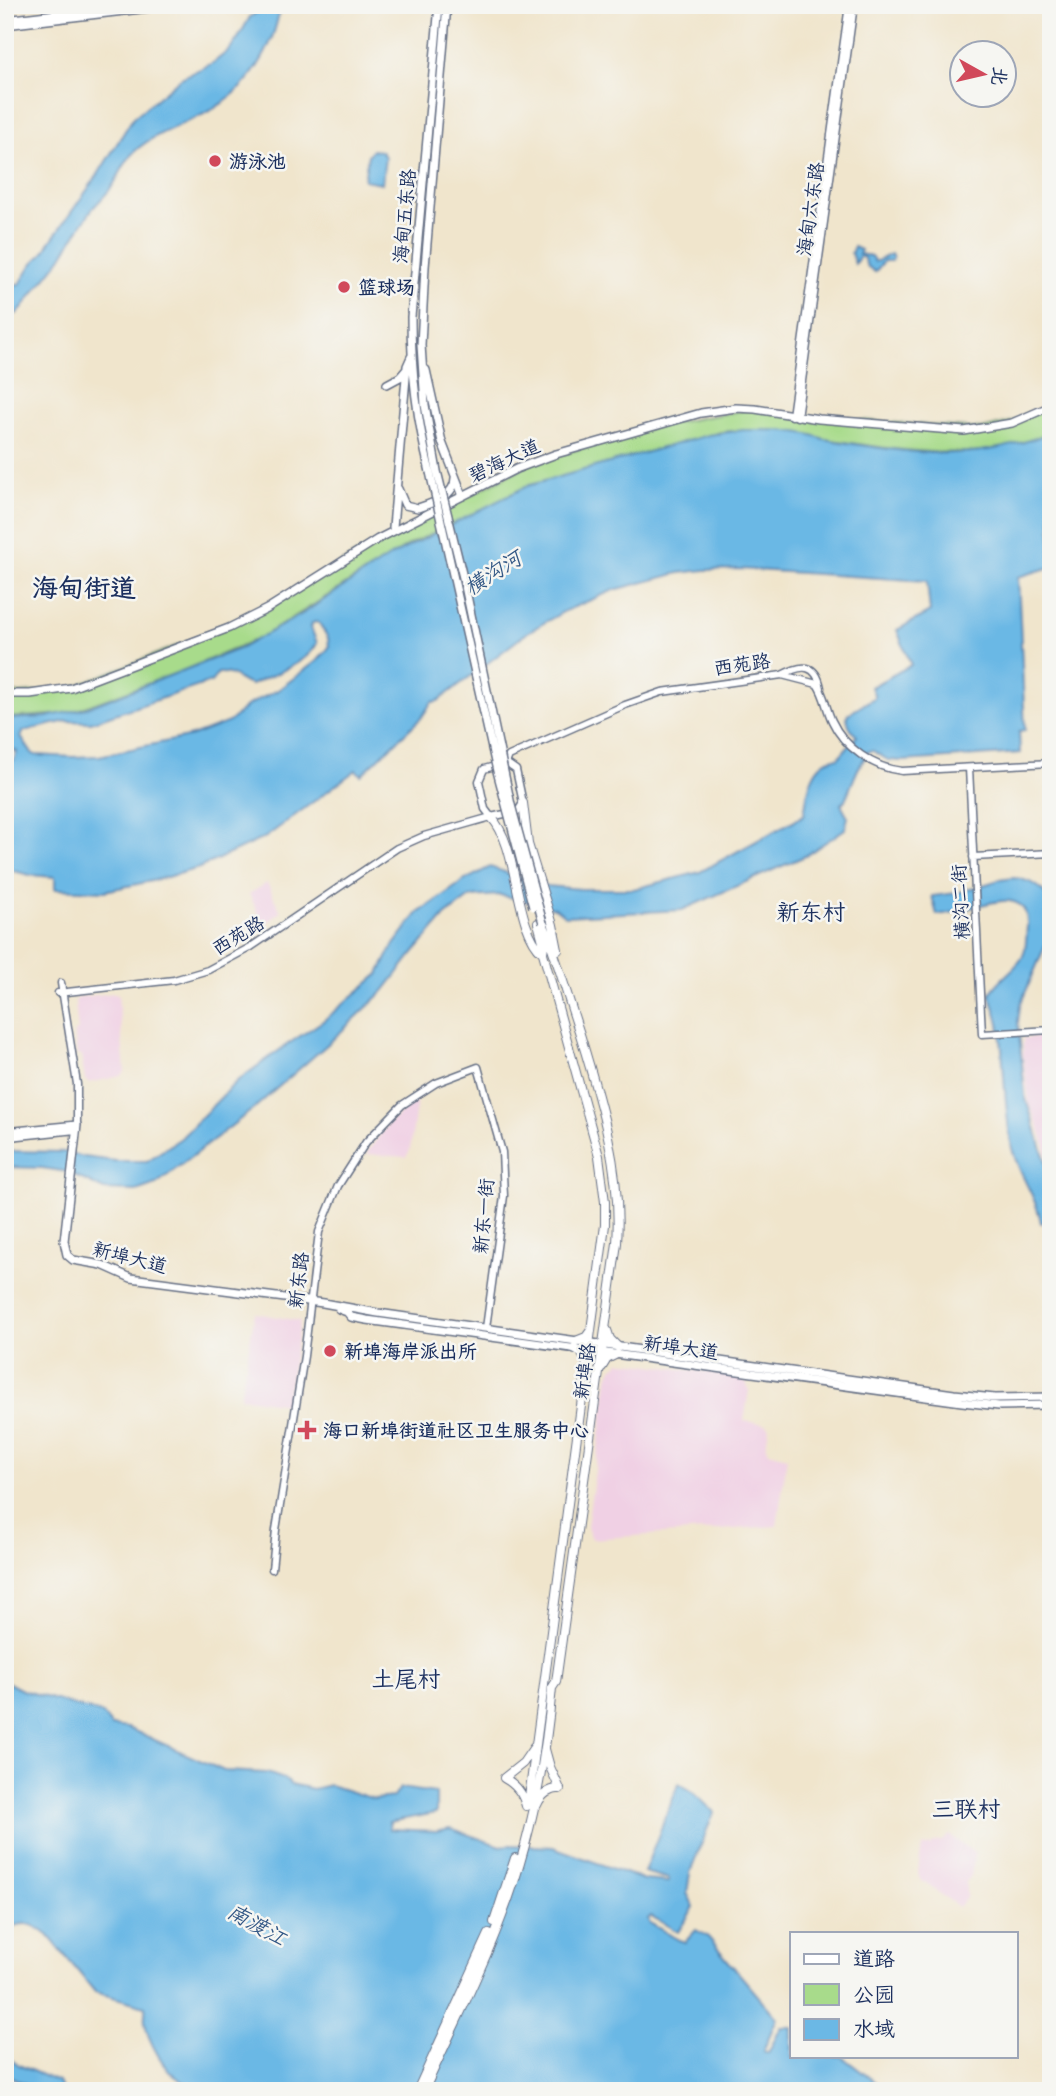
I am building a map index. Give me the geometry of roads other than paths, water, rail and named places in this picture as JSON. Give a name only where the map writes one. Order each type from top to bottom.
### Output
[{"type":"highway","points":[[523,803],[528,844],[553,925],[558,960]]},
{"type":"highway","points":[[491,817],[499,826],[505,844],[526,923],[536,947],[543,953]]},
{"type":"highway","points":[[541,923],[543,953]]},
{"type":"highway","points":[[541,923],[558,960]]},
{"type":"highway","name":"新埠路","points":[[541,1743],[544,1682],[604,1236],[605,1202],[599,1156],[543,953]]},
{"type":"highway","name":"新埠路","points":[[528,1820],[552,1688],[556,1682],[617,1243],[618,1200],[610,1143],[558,960]]},
{"type":"highway","points":[[587,1366],[584,1354],[575,1344],[586,1337],[592,1327]]},
{"type":"highway","points":[[601,1369],[617,1350],[606,1327]]},
{"type":"highway","points":[[417,2091],[496,1917],[528,1820],[543,1796],[554,1789],[560,1789],[541,1743],[504,1778],[519,1790],[528,1820],[518,1870],[502,1917],[424,2091]]},
{"type":"main road","points":[[5,23],[132,5]]},
{"type":"main road","points":[[5,23],[175,5]]},
{"type":"main road","name":"海甸五东路","points":[[434,471],[422,439],[411,357],[415,265],[439,5]]},
{"type":"main road","name":"海甸五东路","points":[[434,471],[425,405],[421,345],[447,5]]},
{"type":"main road","name":"海甸六东路","points":[[795,415],[852,5]]},
{"type":"main road","points":[[421,345],[436,421],[462,495]]},
{"type":"main road","points":[[404,397],[399,389],[387,384],[404,374],[411,357]]},
{"type":"main road","points":[[393,527],[407,366]]},
{"type":"main road","name":"碧海大道","points":[[5,693],[30,694],[71,688],[229,628],[262,612],[369,544],[511,468],[540,456],[699,411],[747,405],[795,415],[963,429],[1009,421],[1051,405]]},
{"type":"main road","points":[[434,471],[467,595],[508,788],[541,923]]},
{"type":"main road","points":[[396,485],[405,505],[418,508],[451,492],[455,485],[454,476]]},
{"type":"main road","name":"碧海大道","points":[[5,693],[41,691],[77,684],[228,626],[265,608],[393,527],[462,495]]},
{"type":"main road","points":[[782,675],[800,669],[813,669],[817,672],[830,718],[843,738],[884,769],[1051,763]]},
{"type":"main road","name":"西苑路","points":[[491,817],[485,809],[479,781],[484,769],[506,763],[509,756],[625,705],[662,692],[782,675],[817,684],[821,690]]},
{"type":"main road","points":[[523,803],[516,770],[517,757],[528,748]]},
{"type":"main road","points":[[506,763],[516,770]]},
{"type":"main road","name":"横沟二街","points":[[969,768],[982,1034],[1051,1030]]},
{"type":"main road","name":"西苑路","points":[[75,1128],[77,1084],[61,993],[174,980],[218,966],[397,848],[424,836],[518,811],[523,803]]},
{"type":"main road","points":[[973,857],[1051,853]]},
{"type":"main road","name":"新东路","points":[[272,1569],[275,1530],[312,1303],[319,1232],[338,1186],[366,1142],[402,1105],[436,1083],[478,1067]]},
{"type":"main road","name":"新东一街","points":[[478,1067],[502,1152],[505,1196],[486,1328]]},
{"type":"main road","points":[[5,1132],[75,1128]]},
{"type":"main road","points":[[5,1137],[75,1128]]},
{"type":"main road","name":"新埠大道","points":[[75,1128],[64,1244],[68,1255],[73,1259],[102,1265],[126,1277],[137,1279],[486,1328],[575,1344]]},
{"type":"main road","name":"新埠大道","points":[[312,1303],[347,1312],[351,1317],[590,1346],[962,1402],[1011,1406],[1051,1405]]},
{"type":"main road","name":"新埠大道","points":[[617,1350],[972,1396],[1011,1399],[1051,1397]]},
{"type":"water","points":[[268,8],[279,13],[275,30],[261,60],[242,86],[215,108],[157,136],[134,152],[111,188],[93,208],[61,258],[22,309],[16,314],[5,316],[5,280],[10,284],[20,284],[97,176],[133,118],[181,78],[213,63],[228,51],[250,17]]},
{"type":"water","points":[[372,150],[381,151],[385,157],[382,183],[364,180],[368,155]]},
{"type":"water","points":[[854,247],[861,250],[859,254],[871,256],[875,262],[891,254],[893,258],[891,261],[884,261],[875,272],[867,266],[863,257],[859,257],[855,264],[851,253]]},
{"type":"water","name":"横沟河","points":[[743,430],[784,431],[883,448],[966,453],[1022,443],[1051,432],[1051,567],[1018,577],[1025,730],[1019,731],[1020,753],[903,761],[888,760],[869,751],[841,804],[848,817],[845,829],[805,856],[682,910],[565,916],[555,908],[500,895],[470,897],[445,916],[384,991],[329,1043],[252,1110],[156,1184],[136,1191],[104,1190],[68,1172],[5,1167],[5,1151],[64,1152],[115,1161],[147,1161],[181,1138],[237,1081],[323,1021],[379,974],[393,946],[418,913],[465,880],[490,867],[547,886],[634,889],[700,872],[804,815],[809,788],[816,770],[829,760],[838,758],[857,736],[849,726],[847,715],[875,697],[871,687],[911,665],[897,630],[930,612],[927,581],[740,569],[705,570],[679,573],[614,590],[565,611],[528,632],[438,701],[432,702],[421,718],[361,775],[356,770],[266,837],[199,868],[105,891],[55,889],[55,877],[5,869],[5,761],[14,760],[17,752],[15,750],[5,753],[5,719],[46,717],[86,708],[241,648],[302,614],[392,555],[527,486],[708,435]],"holes":[[[312,623],[319,623],[328,638],[329,647],[318,660],[278,690],[248,705],[229,722],[192,736],[99,756],[35,755],[21,737],[24,731],[67,721],[91,722],[211,682],[218,673],[232,675],[251,685],[306,657],[317,643],[311,628]]]},
{"type":"water","points":[[1014,878],[1036,885],[1043,891],[1048,898],[1051,916],[1048,939],[1020,1005],[1018,1022],[1025,1096],[1051,1178],[1051,1222],[1041,1223],[1036,1204],[1012,1148],[999,1025],[990,994],[1024,954],[1026,914],[1021,906],[1004,901],[937,915],[932,896],[957,893]]},
{"type":"water","name":"南渡江","points":[[5,1681],[22,1690],[103,1714],[111,1726],[128,1728],[224,1771],[267,1773],[291,1784],[313,1789],[330,1785],[374,1799],[394,1797],[400,1788],[436,1793],[436,1813],[389,1822],[390,1829],[436,1831],[450,1828],[500,1846],[553,1847],[644,1880],[669,1882],[669,1879],[644,1872],[679,1783],[714,1812],[690,1873],[687,1893],[694,1907],[678,1932],[651,1916],[648,1919],[650,1923],[685,1942],[696,1930],[708,1937],[777,2018],[763,2051],[768,2053],[781,2027],[790,2027],[790,2058],[844,2058],[887,2091],[205,2091],[173,2075],[162,2061],[146,2029],[145,2006],[95,1992],[48,1935],[37,1927],[23,1924],[5,1929]]},
{"type":"water","points":[[5,2056],[58,2082],[61,2089],[66,2091],[40,2091],[5,2074]]},
{"type":"place","name":"游泳池","points":[[215,161]]},
{"type":"place","name":"篮球场","points":[[344,287]]},
{"type":"place","name":"新埠海岸派出所","points":[[330,1351]]},
{"type":"place","name":"海口新埠街道社区卫生服务中心","points":[[307,1430]]},
{"type":"district","name":"海甸街道","points":[[84,588]]},
{"type":"district","name":"新东村","points":[[811,912]]},
{"type":"district","name":"土尾村","points":[[406,1679]]},
{"type":"district","name":"三联村","points":[[966,1809]]}]
